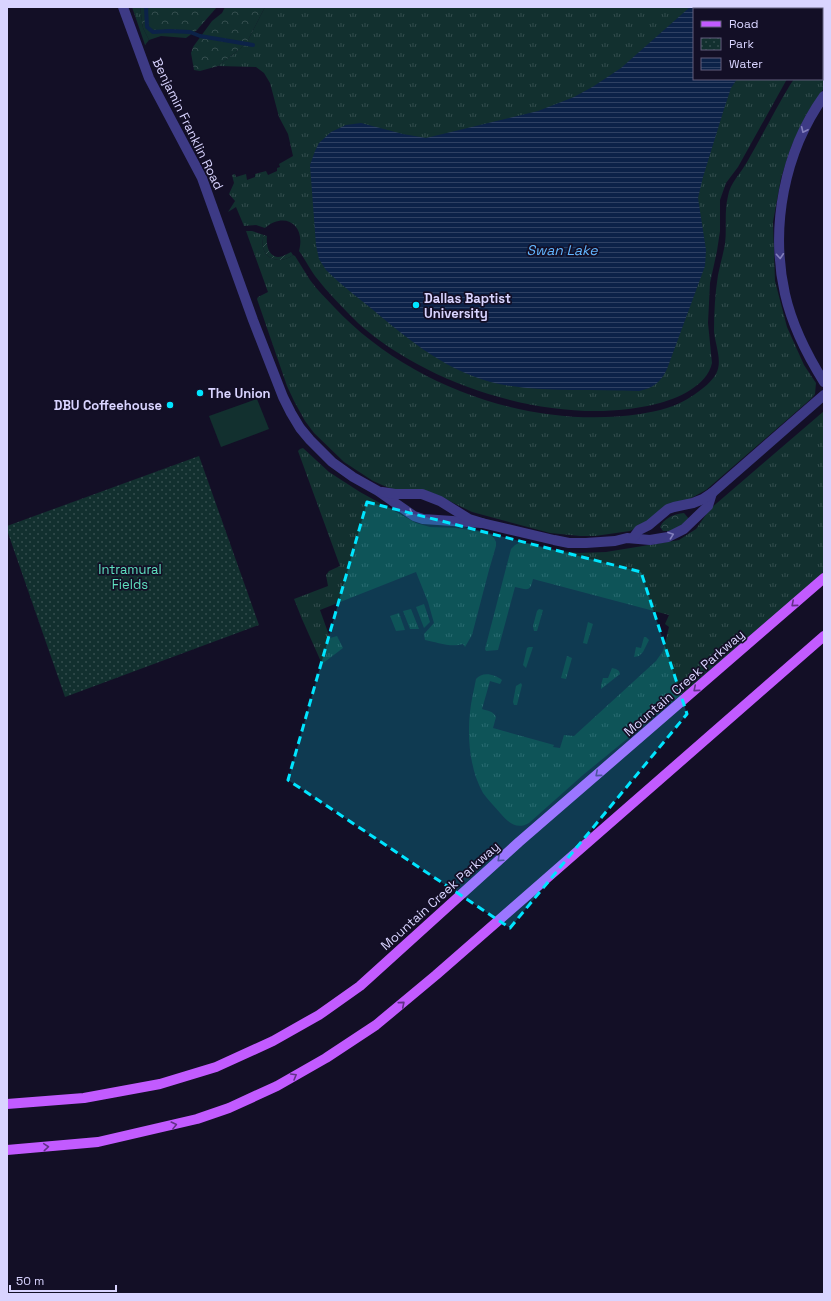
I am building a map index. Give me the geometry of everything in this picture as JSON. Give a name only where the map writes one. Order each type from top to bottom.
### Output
[{"type":"main road","name":"Mountain Creek Parkway","points":[[7,1104],[84,1098],[160,1084],[216,1067],[273,1041],[319,1015],[360,986],[519,842],[824,578]]},
{"type":"main road","points":[[7,1150],[98,1142],[197,1119],[229,1108],[277,1086],[326,1058],[376,1025],[436,975],[824,636]]},
{"type":"street","name":"Benjamin Franklin Road","points":[[123,7],[149,78],[202,178],[253,320],[283,397],[300,428],[332,462],[414,516],[423,519],[482,523]]},
{"type":"street","points":[[824,96],[811,116],[795,151],[784,190],[779,234],[782,278],[790,312],[803,346],[824,382]]},
{"type":"street","points":[[633,538],[639,530],[668,509],[693,504],[712,493],[824,395]]},
{"type":"street","points":[[378,491],[395,494],[422,494],[440,501],[470,519],[482,523],[570,543],[615,541],[633,538],[650,540],[668,537],[684,529],[708,506],[712,493]]},
{"type":"highlighted area","points":[[367,502],[641,572],[687,714],[510,928],[288,780]]},
{"type":"green space","points":[[132,7],[140,7],[143,28],[149,40],[145,45]]},
{"type":"green space","points":[[140,7],[217,7],[197,30],[186,38],[161,36],[149,40],[143,28]]},
{"type":"green space","points":[[225,7],[265,7],[246,44],[218,66],[200,71],[194,70],[191,53],[193,47],[212,21],[222,13]]},
{"type":"green space","name":"Swan Lake","points":[[265,7],[824,7],[824,25],[823,8],[693,8],[693,80],[786,80],[738,167],[726,183],[720,200],[720,231],[710,283],[708,323],[712,363],[709,371],[698,385],[673,399],[656,404],[619,410],[579,411],[539,406],[498,397],[459,384],[422,366],[388,346],[358,323],[330,294],[313,273],[299,251],[299,234],[297,228],[292,223],[280,221],[272,223],[265,228],[256,225],[244,226],[236,207],[228,212],[235,201],[229,194],[234,183],[232,175],[235,174],[236,177],[246,174],[247,180],[255,177],[255,174],[266,171],[268,175],[277,171],[277,168],[280,167],[279,164],[293,156],[288,134],[279,117],[270,83],[264,73],[256,67],[218,66],[246,44]]},
{"type":"green space","points":[[824,61],[824,88],[806,115],[791,147],[781,178],[773,222],[775,281],[787,327],[804,365],[816,383],[815,394],[706,490],[630,531],[595,536],[550,533],[472,512],[435,494],[392,489],[373,481],[344,462],[314,433],[305,421],[287,386],[257,299],[268,292],[246,231],[252,231],[264,235],[263,249],[270,257],[281,260],[293,255],[295,256],[310,280],[334,307],[364,335],[398,360],[435,380],[475,396],[515,408],[557,415],[599,417],[640,414],[660,410],[680,403],[694,395],[712,379],[716,374],[719,364],[714,331],[715,303],[718,275],[725,244],[726,208],[729,191],[793,80],[823,80]]},
{"type":"green space","points":[[264,235],[267,236],[267,246],[272,254],[280,257],[291,252],[293,255],[281,260],[270,257],[263,249]]},
{"type":"green space","points":[[257,399],[269,429],[221,447],[209,416]]},
{"type":"green space","points":[[824,411],[824,572],[754,635],[583,775],[529,823],[517,826],[510,823],[483,793],[472,764],[469,743],[469,722],[476,679],[479,676],[489,674],[502,680],[500,684],[490,681],[482,709],[492,712],[495,715],[496,717],[493,728],[560,748],[564,735],[574,736],[656,661],[663,651],[669,627],[665,624],[669,615],[533,579],[531,586],[528,589],[515,587],[498,650],[486,651],[485,649],[511,549],[521,542],[547,549],[579,553],[606,552],[679,540],[696,529],[710,509]]},
{"type":"green space","points":[[303,448],[329,472],[360,492],[416,523],[430,527],[456,528],[488,533],[494,538],[496,546],[472,635],[465,647],[463,644],[449,645],[425,640],[424,634],[434,623],[428,602],[416,572],[320,610],[330,638],[337,636],[343,648],[322,664],[294,599],[328,586],[326,575],[329,571],[340,566],[298,451]]},
{"type":"green space","name":"Intramural Fields","points":[[199,456],[259,625],[65,697],[7,530],[7,526]]},
{"type":"green space","points":[[684,513],[689,519],[674,531],[663,531],[660,527],[664,521],[670,517]]},
{"type":"green space","points":[[424,604],[430,622],[424,628],[416,607]]},
{"type":"green space","points":[[411,609],[419,629],[410,629],[403,611]]},
{"type":"green space","points":[[539,609],[543,610],[537,631],[534,631],[533,626],[537,611]]},
{"type":"green space","points":[[399,613],[405,630],[396,631],[390,616]]},
{"type":"green space","points":[[588,622],[593,624],[587,644],[583,643]]},
{"type":"green space","points":[[644,637],[649,640],[643,652],[639,656],[634,657],[636,647],[641,648]]},
{"type":"green space","points":[[533,647],[526,668],[523,665],[527,648]]},
{"type":"green space","points":[[567,656],[572,658],[566,679],[561,678]]},
{"type":"green space","points":[[612,668],[619,671],[620,674],[601,689],[603,678],[608,678]]},
{"type":"green space","points":[[521,683],[522,685],[517,705],[514,705],[513,702],[516,686]]},
{"type":"water","name":"Swan Lake","points":[[690,7],[801,7],[693,8],[693,80],[736,80],[731,88],[724,109],[698,198],[706,250],[705,266],[667,369],[662,378],[656,384],[639,391],[534,389],[499,384],[481,379],[431,355],[401,333],[326,270],[319,259],[316,245],[310,165],[319,143],[331,132],[346,125],[361,123],[403,134],[426,138],[538,111],[574,97],[621,68]]},
{"type":"waterway","points":[[146,7],[147,27],[153,32],[190,32],[200,36],[253,45]]},
{"type":"place","name":"Dallas Baptist University","points":[[416,305]]},
{"type":"place","name":"The Union","points":[[200,393]]},
{"type":"place","name":"DBU Coffeehouse","points":[[170,405]]}]
